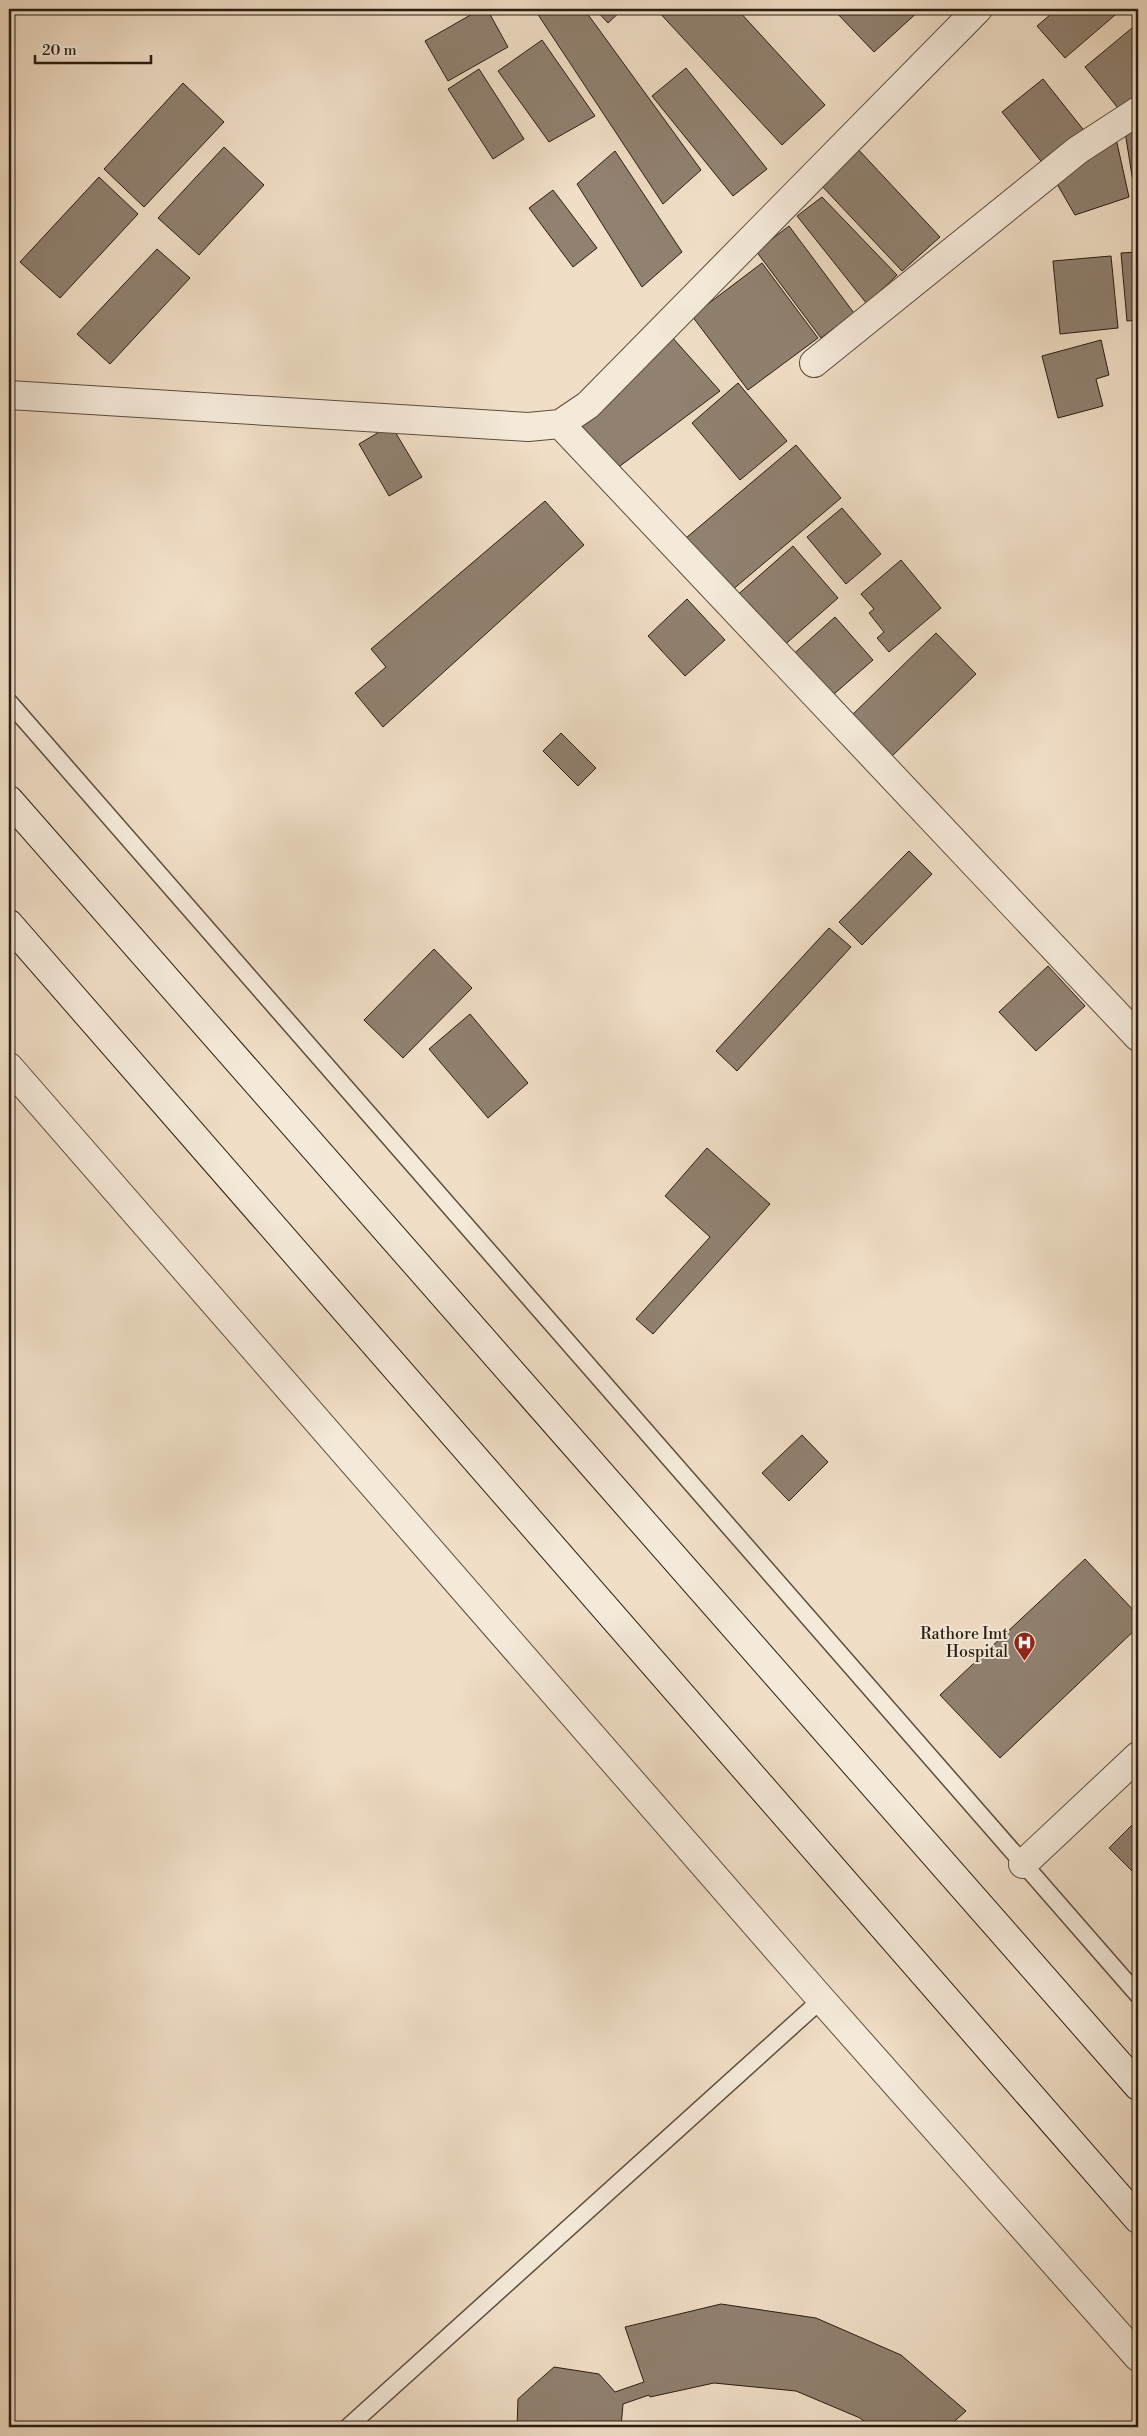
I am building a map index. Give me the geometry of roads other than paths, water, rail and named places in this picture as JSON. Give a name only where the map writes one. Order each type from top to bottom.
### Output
[{"type":"street","points":[[9,395],[528,427],[560,424],[588,405],[978,9]]},
{"type":"street","points":[[814,363],[1078,150],[1138,111]]},
{"type":"street","points":[[560,424],[1138,1037]]},
{"type":"street","points":[[9,800],[1138,2086]]},
{"type":"street","points":[[9,924],[1138,2219]]},
{"type":"street","points":[[9,1067],[822,1999],[1138,2357]]},
{"type":"street","points":[[1023,1864],[1138,1756]]},
{"type":"lane","points":[[9,702],[1138,1995]]},
{"type":"lane","points":[[348,2427],[822,1999]]},
{"type":"place","name":"Rathore Imt Hospital","points":[[1024,1661]]}]
